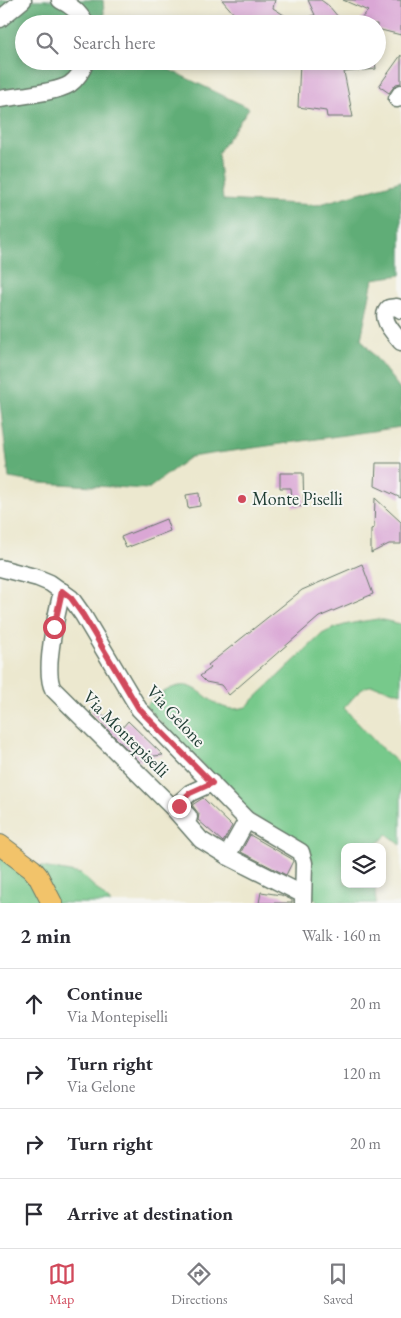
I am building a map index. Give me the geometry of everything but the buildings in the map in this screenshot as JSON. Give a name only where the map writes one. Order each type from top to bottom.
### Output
[{"type":"main road","points":[[0,845],[32,869],[42,882],[52,903]]},
{"type":"street","points":[[0,19],[23,0]]},
{"type":"street","points":[[60,0],[71,5],[80,15]]},
{"type":"street","points":[[0,99],[49,91],[70,84],[81,70]]},
{"type":"street","points":[[401,310],[396,307],[389,308],[385,312],[384,317],[401,342]]},
{"type":"street","name":"Via Gelone","points":[[0,568],[50,583],[71,598],[139,709],[247,820],[301,852],[304,863],[302,898]]},
{"type":"street","name":"Via Montepiselli","points":[[62,591],[54,627],[50,684],[53,689],[173,808],[201,840],[302,898]]},
{"type":"street","points":[[208,845],[210,838],[179,806],[179,803],[190,793],[212,783]]},
{"type":"street","points":[[227,856],[247,820]]},
{"type":"green space","points":[[0,0],[103,0],[104,15],[15,15],[15,70],[170,70],[249,108],[218,153],[223,200],[317,205],[401,181],[401,275],[373,279],[361,339],[401,390],[401,427],[190,457],[148,489],[40,483],[9,478],[0,402]]},
{"type":"green space","points":[[378,619],[401,624],[401,693],[380,687],[368,686],[358,692],[344,708],[378,745],[401,765],[401,845],[387,834],[379,843],[341,843],[341,888],[374,888],[376,903],[318,903],[310,891],[311,858],[307,849],[252,815],[145,706],[167,690],[185,686],[201,692],[224,707],[234,709],[246,707],[322,634],[356,622]]},
{"type":"green space","points":[[0,852],[32,865],[81,874],[111,903],[0,903]]},
{"type":"place","name":"Monte Piselli","points":[[242,499]]},
{"type":"route","points":[[54,627],[62,591],[71,598],[83,615],[139,709],[212,783],[190,793],[179,803],[179,806]]}]
